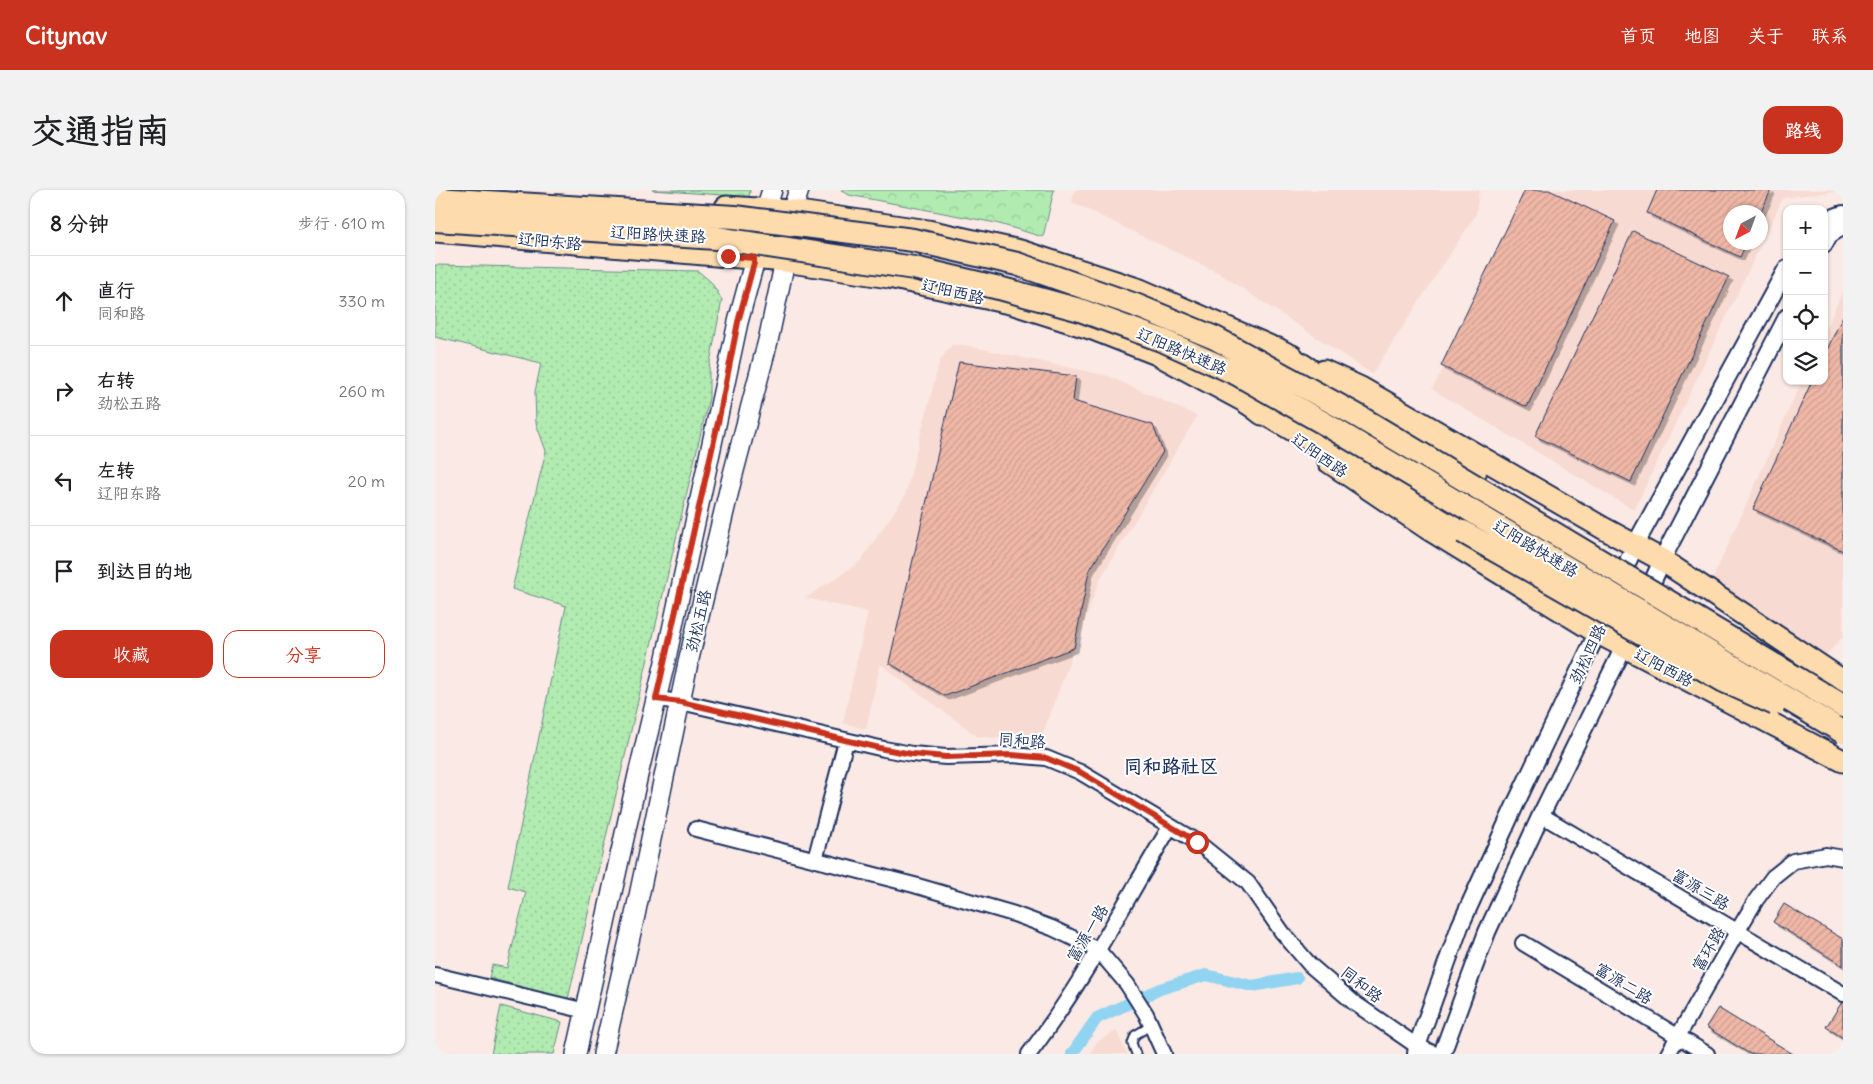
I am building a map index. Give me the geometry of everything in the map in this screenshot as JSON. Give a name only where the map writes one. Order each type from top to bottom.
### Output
[{"type":"highway","points":[[469,190],[500,192]]},
{"type":"highway","name":"辽阳路快速路","points":[[435,199],[735,217],[913,240],[1017,264],[1135,305],[1215,338],[1348,410],[1843,706]]},
{"type":"highway","name":"辽阳路快速路","points":[[435,220],[716,238],[914,268],[1080,310],[1164,341],[1237,374],[1336,430],[1843,732]]},
{"type":"highway","points":[[1277,349],[1425,444],[1577,530],[1825,679],[1843,693]]},
{"type":"highway","points":[[1248,403],[1463,532],[1724,681],[1843,736]]},
{"type":"main road","name":"劲松五路","points":[[603,1054],[713,555],[768,341],[785,261],[792,210],[799,190]]},
{"type":"main road","points":[[435,194],[454,196],[500,192],[562,199],[769,199],[792,210],[928,231],[1019,251],[1140,290],[1277,349],[1361,388],[1662,560],[1843,681]]},
{"type":"main road","name":"劲松五路","points":[[576,1054],[719,418],[738,322],[769,199]]},
{"type":"main road","name":"辽阳东路","points":[[435,231],[754,258]]},
{"type":"main road","name":"辽阳西路","points":[[754,258],[889,277],[1014,304],[1076,323],[1157,354],[1248,403],[1329,462],[1427,528],[1598,633],[1843,761]]},
{"type":"street","points":[[1828,220],[1843,214]]},
{"type":"street","points":[[1828,237],[1843,226]]},
{"type":"street","name":"劲松四路","points":[[1417,1050],[1460,926],[1516,803],[1598,633],[1635,545],[1783,275]]},
{"type":"street","name":"劲松四路","points":[[1442,1054],[1487,932],[1541,815],[1625,646],[1662,560],[1783,325]]},
{"type":"street","name":"同和路","points":[[656,699],[681,702],[884,749],[946,757],[1012,755],[1046,758],[1080,772],[1197,842],[1248,883],[1283,932],[1311,965],[1353,1002],[1417,1050],[1435,1054]]},
{"type":"street","points":[[815,860],[846,740]]},
{"type":"street","name":"富源三路","points":[[1541,815],[1843,994]]},
{"type":"street","name":"富源一路","points":[[1029,1054],[1048,1029],[1098,950],[1170,827]]},
{"type":"street","points":[[695,829],[1014,914],[1052,928],[1098,950],[1127,984],[1149,1019],[1164,1054]]},
{"type":"street","name":"富环路","points":[[1668,1054],[1738,931],[1773,877],[1793,861],[1826,854],[1843,858]]},
{"type":"street","name":"富源二路","points":[[1523,943],[1707,1054]]},
{"type":"street","points":[[435,976],[586,1011]]},
{"type":"lane","points":[[1136,1054],[1132,1043],[1135,1035],[1149,1019]]},
{"type":"shaded area","points":[[1075,190],[1479,190],[1476,214],[1372,374],[1219,273],[1072,202]]},
{"type":"shaded area","points":[[1545,190],[1843,190],[1783,198],[1768,229],[1768,205],[1723,205],[1723,250],[1758,250],[1634,510],[1432,389]]},
{"type":"shaded area","points":[[1843,291],[1843,636],[1822,660],[1710,585],[1800,385],[1828,385],[1828,324]]},
{"type":"shaded area","points":[[952,345],[963,345],[1108,376],[1197,416],[1100,579],[1039,743],[977,736],[880,664],[866,729],[843,723],[868,612],[806,598],[860,562],[905,496],[940,360]]},
{"type":"shaded area","points":[[1116,1031],[1127,1054],[1090,1054],[1096,1043]]},
{"type":"green space","points":[[652,190],[750,190],[749,197]]},
{"type":"green space","points":[[841,190],[1054,190],[1043,237],[996,223],[849,195]]},
{"type":"green space","points":[[435,265],[698,271],[711,282],[722,300],[709,368],[709,398],[568,999],[489,978],[492,965],[507,968],[526,892],[508,887],[566,606],[512,589],[546,451],[536,423],[535,392],[541,363],[435,337]]},
{"type":"green space","points":[[501,1006],[562,1022],[554,1054],[491,1054]]},
{"type":"building","points":[[1525,190],[1549,190],[1615,221],[1527,407],[1441,366]]},
{"type":"building","points":[[1657,190],[1771,190],[1764,205],[1723,205],[1723,249],[1647,213]]},
{"type":"building","points":[[1633,231],[1729,277],[1631,482],[1535,436]]},
{"type":"building","points":[[1725,250],[1743,250],[1740,257]]},
{"type":"building","points":[[1843,316],[1843,551],[1753,509],[1810,385],[1828,385],[1828,348]]},
{"type":"building","points":[[959,362],[1076,376],[1073,401],[1153,425],[1163,452],[1089,571],[1074,648],[945,696],[889,663]]},
{"type":"building","points":[[1784,904],[1843,939],[1843,966],[1773,922]]},
{"type":"building","points":[[1843,1003],[1843,1038],[1826,1027]]},
{"type":"building","points":[[1718,1008],[1793,1054],[1750,1054],[1706,1027]]},
{"type":"waterway","points":[[1072,1054],[1097,1018],[1160,989],[1206,975],[1252,986],[1297,978]]},
{"type":"district","name":"同和路社区","points":[[1171,766]]},
{"type":"route","points":[[728,256],[754,258],[754,263],[738,322],[719,418],[656,699],[681,702],[912,754],[946,757],[1012,755],[1046,758],[1080,772],[1197,842]]}]
